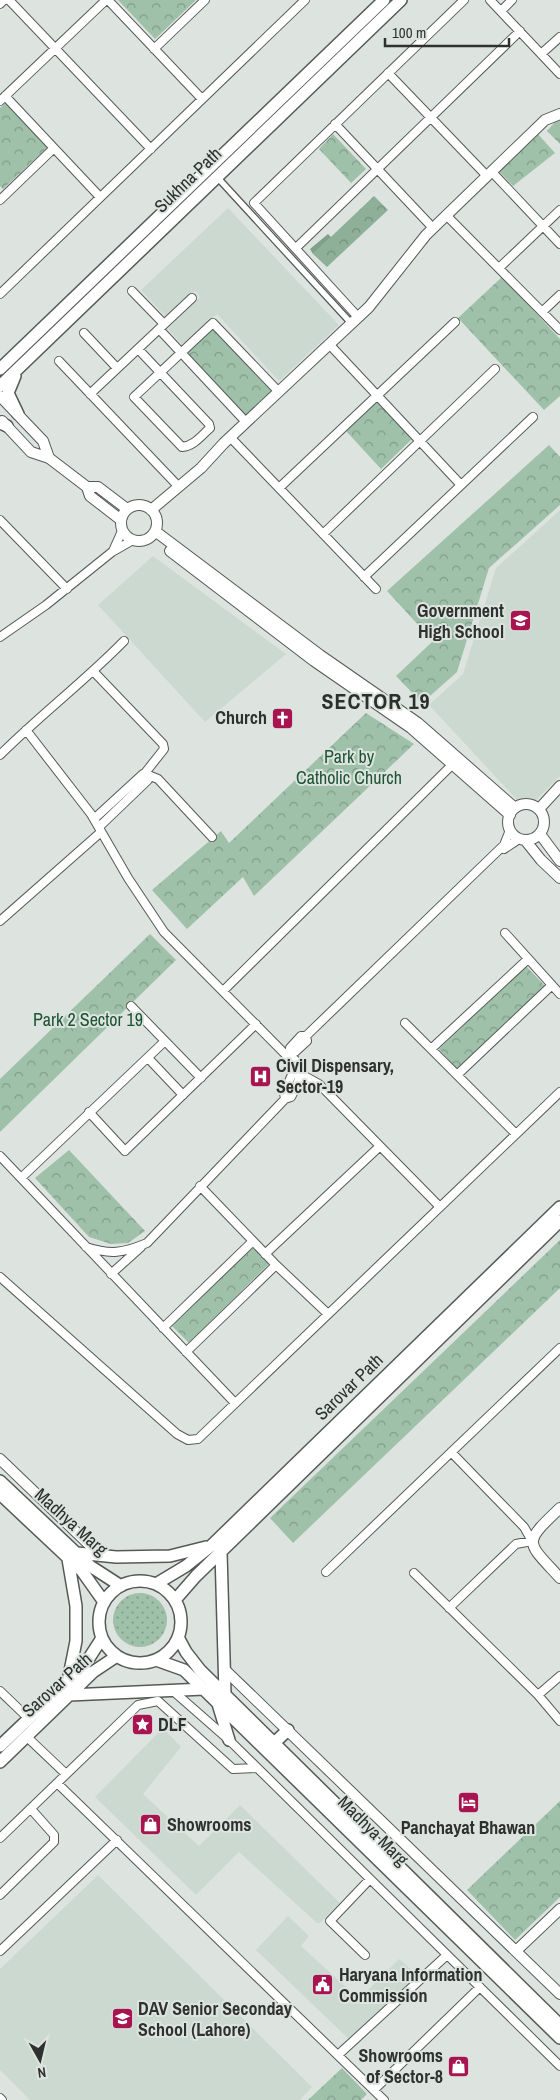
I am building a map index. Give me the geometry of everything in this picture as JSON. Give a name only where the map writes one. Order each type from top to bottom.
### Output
[{"type":"main road","name":"Sukhna Path","points":[[0,369],[384,0]]},
{"type":"main road","name":"Sukhna Path","points":[[0,386],[401,0]]},
{"type":"main road","points":[[0,363],[18,352]]},
{"type":"main road","points":[[18,414],[8,393],[13,380],[23,364]]},
{"type":"main road","name":"Sarovar Path","points":[[175,1600],[216,1549],[560,1207]]},
{"type":"main road","name":"Sarovar Path","points":[[156,1584],[216,1549],[560,1221]]},
{"type":"main road","name":"Madhya Marg","points":[[0,1481],[72,1556],[104,1602]]},
{"type":"main road","name":"Madhya Marg","points":[[0,1494],[72,1556],[121,1586]]},
{"type":"main road","points":[[68,1681],[76,1641],[72,1556],[170,1556],[216,1549],[224,1669],[221,1698],[229,1740]]},
{"type":"main road","points":[[138,1581],[156,1584],[162,1586],[175,1600],[181,1613],[180,1631],[178,1637],[165,1654],[156,1660],[134,1662],[117,1656],[102,1638],[99,1619],[104,1602],[115,1589],[121,1586],[138,1581]]},
{"type":"main road","name":"Madhya Marg","points":[[178,1637],[186,1652],[221,1698],[560,2038]]},
{"type":"main road","name":"Sarovar Path","points":[[0,1746],[84,1666],[102,1638]]},
{"type":"main road","name":"Sarovar Path","points":[[0,1762],[93,1672],[117,1656]]},
{"type":"main road","name":"Madhya Marg","points":[[156,1660],[184,1670],[204,1689],[221,1698],[274,1743],[560,2025]]},
{"type":"main road","points":[[69,1695],[204,1689]]},
{"type":"main road","points":[[274,1743],[288,1730]]},
{"type":"street","points":[[0,4],[4,0]]},
{"type":"street","points":[[9,0],[151,149]]},
{"type":"street","points":[[100,197],[3,98],[55,48],[107,0],[202,99]]},
{"type":"street","points":[[154,49],[203,0]]},
{"type":"street","points":[[354,320],[296,248],[254,203],[464,0]]},
{"type":"street","points":[[490,0],[560,74]]},
{"type":"street","points":[[501,11],[512,0]]},
{"type":"street","points":[[0,294],[304,1]]},
{"type":"street","points":[[296,248],[520,31]]},
{"type":"street","points":[[541,54],[560,37]]},
{"type":"street","points":[[388,73],[430,118],[560,244]]},
{"type":"street","points":[[151,510],[201,468],[230,437],[369,307],[433,228],[446,215],[545,120],[560,114]]},
{"type":"street","points":[[335,124],[433,228]]},
{"type":"street","points":[[1,197],[54,148]]},
{"type":"street","points":[[217,177],[225,188],[354,320]]},
{"type":"street","points":[[499,268],[560,210]]},
{"type":"street","points":[[446,215],[560,330]]},
{"type":"street","points":[[132,291],[181,353],[246,422]]},
{"type":"street","points":[[542,312],[560,295]]},
{"type":"street","points":[[90,394],[192,298]]},
{"type":"street","points":[[279,488],[455,322]]},
{"type":"street","points":[[138,349],[160,372],[209,424],[210,428],[188,446],[182,447],[134,397],[160,372],[213,323],[279,392]]},
{"type":"street","points":[[84,333],[117,368]]},
{"type":"street","points":[[329,344],[461,485]]},
{"type":"street","points":[[59,361],[179,487]]},
{"type":"street","points":[[323,534],[495,369]]},
{"type":"street","points":[[0,396],[43,441],[49,458]]},
{"type":"street","points":[[364,577],[533,417]]},
{"type":"street","points":[[2,423],[31,452],[49,458],[87,487],[90,496],[121,520]]},
{"type":"street","points":[[230,437],[376,589]]},
{"type":"street","points":[[87,487],[98,487],[128,509]]},
{"type":"street","points":[[0,637],[67,589],[112,552],[133,540],[146,540],[153,533],[156,523],[151,510],[138,505],[128,509],[121,520],[122,531],[112,552]]},
{"type":"street","points":[[2,526],[67,589]]},
{"type":"street","points":[[122,531],[133,540]]},
{"type":"street","points":[[153,533],[189,567],[314,662],[411,728],[456,762],[512,811]]},
{"type":"street","points":[[0,755],[26,730],[94,672],[124,641]]},
{"type":"street","points":[[94,672],[163,744],[164,750],[146,774],[94,819]]},
{"type":"street","points":[[26,730],[94,819],[128,878],[164,932],[298,1064],[291,1097],[286,1099],[200,1186],[147,1243],[111,1274]]},
{"type":"street","points":[[223,991],[456,762]]},
{"type":"street","points":[[0,921],[100,829],[148,780],[146,774]]},
{"type":"street","points":[[146,774],[158,779],[212,837]]},
{"type":"street","points":[[539,809],[560,786]]},
{"type":"street","points":[[494,856],[522,839],[531,839],[540,834],[544,822],[543,815],[539,809],[527,804],[512,811]]},
{"type":"street","points":[[288,1054],[294,1052],[307,1041],[306,1036],[494,856],[504,845],[510,830],[512,811]]},
{"type":"street","points":[[510,830],[522,839],[559,876]]},
{"type":"street","points":[[540,834],[560,861]]},
{"type":"street","points":[[505,933],[560,994]]},
{"type":"street","points":[[431,1049],[528,959]]},
{"type":"street","points":[[457,1075],[552,985]]},
{"type":"street","points":[[131,1006],[201,1078]]},
{"type":"street","points":[[405,1023],[516,1134]]},
{"type":"street","points":[[89,1112],[125,1151],[256,1024]]},
{"type":"street","points":[[21,1178],[165,1041]]},
{"type":"street","points":[[148,1058],[183,1095]]},
{"type":"street","points":[[297,1073],[319,1084],[440,1207]]},
{"type":"street","points":[[0,1277],[177,1434],[188,1440],[198,1439],[560,1092]]},
{"type":"street","points":[[265,1254],[379,1147]]},
{"type":"street","points":[[0,1156],[235,1403]]},
{"type":"street","points":[[200,1186],[265,1254],[328,1314]]},
{"type":"street","points":[[164,1328],[253,1241]]},
{"type":"street","points":[[86,1247],[103,1253],[116,1253],[147,1243]]},
{"type":"street","points":[[186,1352],[276,1265]]},
{"type":"street","points":[[326,1572],[560,1348]]},
{"type":"street","points":[[451,1452],[524,1527],[532,1541],[535,1552],[560,1578]]},
{"type":"street","points":[[0,1458],[101,1556]]},
{"type":"street","points":[[532,1541],[534,1533],[560,1508]]},
{"type":"street","points":[[449,1608],[516,1544],[532,1541]]},
{"type":"street","points":[[414,1573],[538,1695],[560,1721]]},
{"type":"street","points":[[224,1669],[560,1994]]},
{"type":"street","points":[[538,1695],[560,1676]]},
{"type":"street","points":[[172,1690],[229,1740],[560,2066]]},
{"type":"street","points":[[0,1691],[24,1714]]},
{"type":"street","points":[[0,1838],[138,1705],[158,1702],[234,1769],[257,1768]]},
{"type":"street","points":[[26,1736],[66,1774]]},
{"type":"street","points":[[57,1782],[384,2100]]},
{"type":"street","points":[[0,1895],[54,1842],[54,1835],[31,1809]]},
{"type":"street","points":[[0,1951],[116,1840]]},
{"type":"street","points":[[366,1955],[330,1921],[370,1880]]},
{"type":"street","points":[[516,1951],[560,1909]]},
{"type":"street","points":[[338,2055],[447,1955]]},
{"type":"street","points":[[374,2090],[480,1987]]},
{"type":"shaded area","points":[[228,208],[339,325],[279,381],[217,314],[182,345],[168,329],[200,297],[195,291],[165,316],[141,290]]},
{"type":"shaded area","points":[[328,234],[331,237],[313,254],[310,249]]},
{"type":"shaded area","name":"Government High School","points":[[560,510],[560,776],[535,801],[519,802],[429,705],[463,674],[496,568]]},
{"type":"shaded area","points":[[153,556],[286,654],[205,722],[98,605]]},
{"type":"shaded area","name":"Showrooms","points":[[163,1728],[181,1747],[143,1794],[199,1846],[240,1805],[340,1903],[320,1923],[317,1923],[239,1852],[196,1895],[95,1797]]},
{"type":"shaded area","name":"DAV Senior Seconday School (Lahore)","points":[[98,1875],[312,2087],[300,2100],[30,2100],[0,2070],[0,1969]]},
{"type":"shaded area","points":[[288,1916],[309,1936],[301,1946],[359,1999],[399,1959],[423,1980],[356,2046],[256,1950]]},
{"type":"green space","points":[[118,0],[196,0],[155,39]]},
{"type":"green space","points":[[6,102],[48,147],[3,189],[0,186],[0,108]]},
{"type":"green space","points":[[560,121],[560,144],[547,131],[555,122]]},
{"type":"green space","points":[[537,133],[555,153],[513,186],[498,170]]},
{"type":"green space","points":[[333,134],[366,169],[351,183],[319,149]]},
{"type":"green space","points":[[374,196],[388,210],[327,267],[313,254]]},
{"type":"green space","points":[[502,277],[560,339],[560,396],[544,410],[458,318]]},
{"type":"green space","points":[[213,329],[273,392],[246,416],[188,353]]},
{"type":"green space","points":[[377,402],[412,439],[381,469],[346,431]]},
{"type":"green space","points":[[549,445],[560,457],[560,505],[489,568],[457,672],[422,703],[396,676],[433,641],[387,591]]},
{"type":"green space","name":"Park by Catholic Church","points":[[366,713],[414,744],[254,896],[243,877],[187,929],[152,890],[221,831],[229,843]]},
{"type":"green space","name":"Park 2 Sector 19","points":[[150,934],[176,960],[0,1132],[0,1079]]},
{"type":"green space","points":[[526,966],[545,986],[458,1070],[439,1049]]},
{"type":"green space","points":[[69,1150],[145,1231],[128,1243],[111,1244],[89,1237],[35,1178]]},
{"type":"green space","points":[[560,1240],[560,1288],[293,1543],[270,1518]]},
{"type":"green space","points":[[253,1247],[269,1264],[189,1343],[172,1326]]},
{"type":"green space","points":[[135,1593],[145,1593],[155,1597],[163,1605],[167,1620],[163,1635],[155,1643],[145,1647],[135,1647],[125,1643],[117,1635],[113,1625],[113,1615],[117,1605],[125,1597]]},
{"type":"green space","points":[[560,1801],[560,1897],[515,1940],[467,1890]]},
{"type":"green space","points":[[342,2068],[367,2094],[361,2100],[308,2100]]},
{"type":"place","name":"Government High School","points":[[520,621]]},
{"type":"place","name":"Church","points":[[283,718]]},
{"type":"place","name":"Civil Dispensary, Sector-19","points":[[260,1076]]},
{"type":"place","name":"DLF","points":[[142,1725]]},
{"type":"place","name":"Panchayat Bhawan","points":[[468,1803]]},
{"type":"place","name":"Showrooms","points":[[151,1825]]},
{"type":"place","name":"Haryana Information Commission","points":[[323,1985]]},
{"type":"place","name":"DAV Senior Seconday School (Lahore)","points":[[122,2019]]},
{"type":"place","name":"Showrooms of Sector-8","points":[[459,2066]]},
{"type":"district","name":"SECTOR 19","points":[[376,701]]}]
